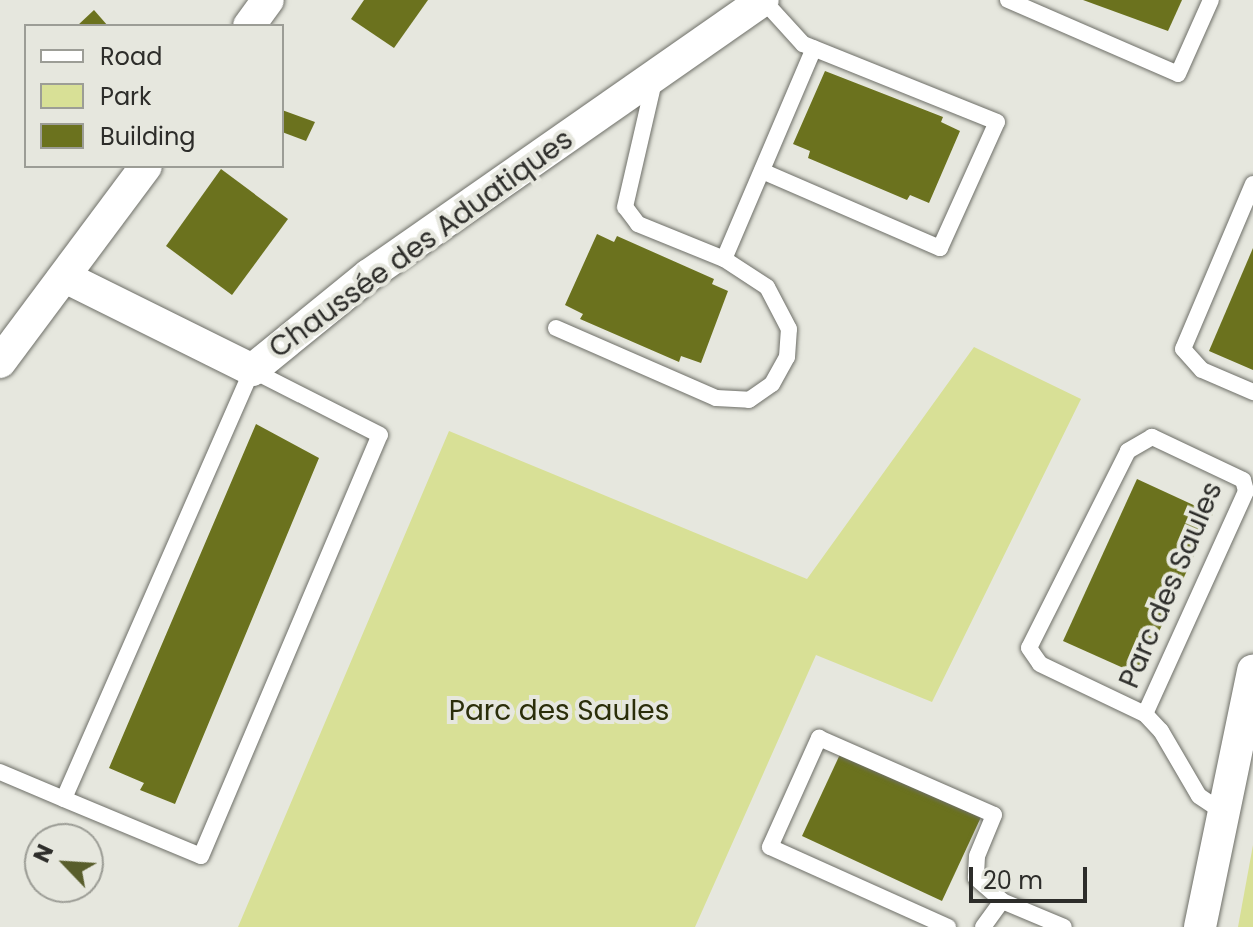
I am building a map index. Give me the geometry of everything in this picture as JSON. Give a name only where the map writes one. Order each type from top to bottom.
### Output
[{"type":"street","points":[[250,24],[268,0]]},
{"type":"street","name":"Chaussée des Aduatiques","points":[[65,277],[252,370],[369,275],[763,0]]},
{"type":"street","points":[[2,355],[65,277],[145,168]]},
{"type":"street","points":[[1200,927],[1253,670]]},
{"type":"lane","points":[[762,171],[940,248],[997,122],[803,44],[763,0]]},
{"type":"lane","points":[[1008,0],[1178,74],[1211,0]]},
{"type":"lane","points":[[724,259],[814,48]]},
{"type":"lane","points":[[556,328],[716,398],[749,400],[772,384],[787,357],[789,329],[767,287],[724,259],[638,224],[625,207],[655,74]]},
{"type":"lane","points":[[1253,184],[1183,349],[1202,370],[1253,392]]},
{"type":"lane","points":[[0,772],[64,799],[201,856],[380,435],[252,370],[64,799]]},
{"type":"lane","name":"Parc des Saules","points":[[1145,714],[1246,491],[1243,480],[1152,437],[1128,451],[1029,648],[1040,664],[1145,714],[1161,731],[1199,796],[1223,812]]},
{"type":"lane","points":[[948,927],[770,847],[819,738],[994,815],[977,856],[976,878],[1002,901],[1064,927]]},
{"type":"lane","points":[[983,927],[1002,901]]},
{"type":"green space","name":"Parc des Saules","points":[[974,347],[1081,399],[932,702],[816,655],[695,927],[238,927],[449,431],[807,579]]},
{"type":"green space","points":[[1253,845],[1253,927],[1238,927]]},
{"type":"building","points":[[364,0],[428,0],[394,48],[351,19]]},
{"type":"building","points":[[1083,0],[1182,0],[1168,31]]},
{"type":"building","points":[[94,10],[106,24],[79,24]]},
{"type":"building","points":[[825,71],[943,117],[941,122],[960,131],[929,203],[910,195],[907,200],[808,158],[810,151],[793,144]]},
{"type":"building","points":[[284,111],[315,122],[306,141],[284,133]]},
{"type":"building","points":[[221,169],[288,219],[232,295],[166,246]]},
{"type":"building","points":[[597,234],[614,242],[617,236],[714,279],[712,284],[728,291],[701,363],[681,356],[679,362],[580,319],[583,314],[565,305]]},
{"type":"building","points":[[1253,248],[1253,370],[1209,351]]},
{"type":"building","points":[[256,424],[319,458],[175,804],[140,790],[144,783],[109,768]]},
{"type":"building","points":[[1137,479],[1213,514],[1139,675],[1063,641]]},
{"type":"building","points":[[842,750],[982,815],[942,901],[802,836]]}]
